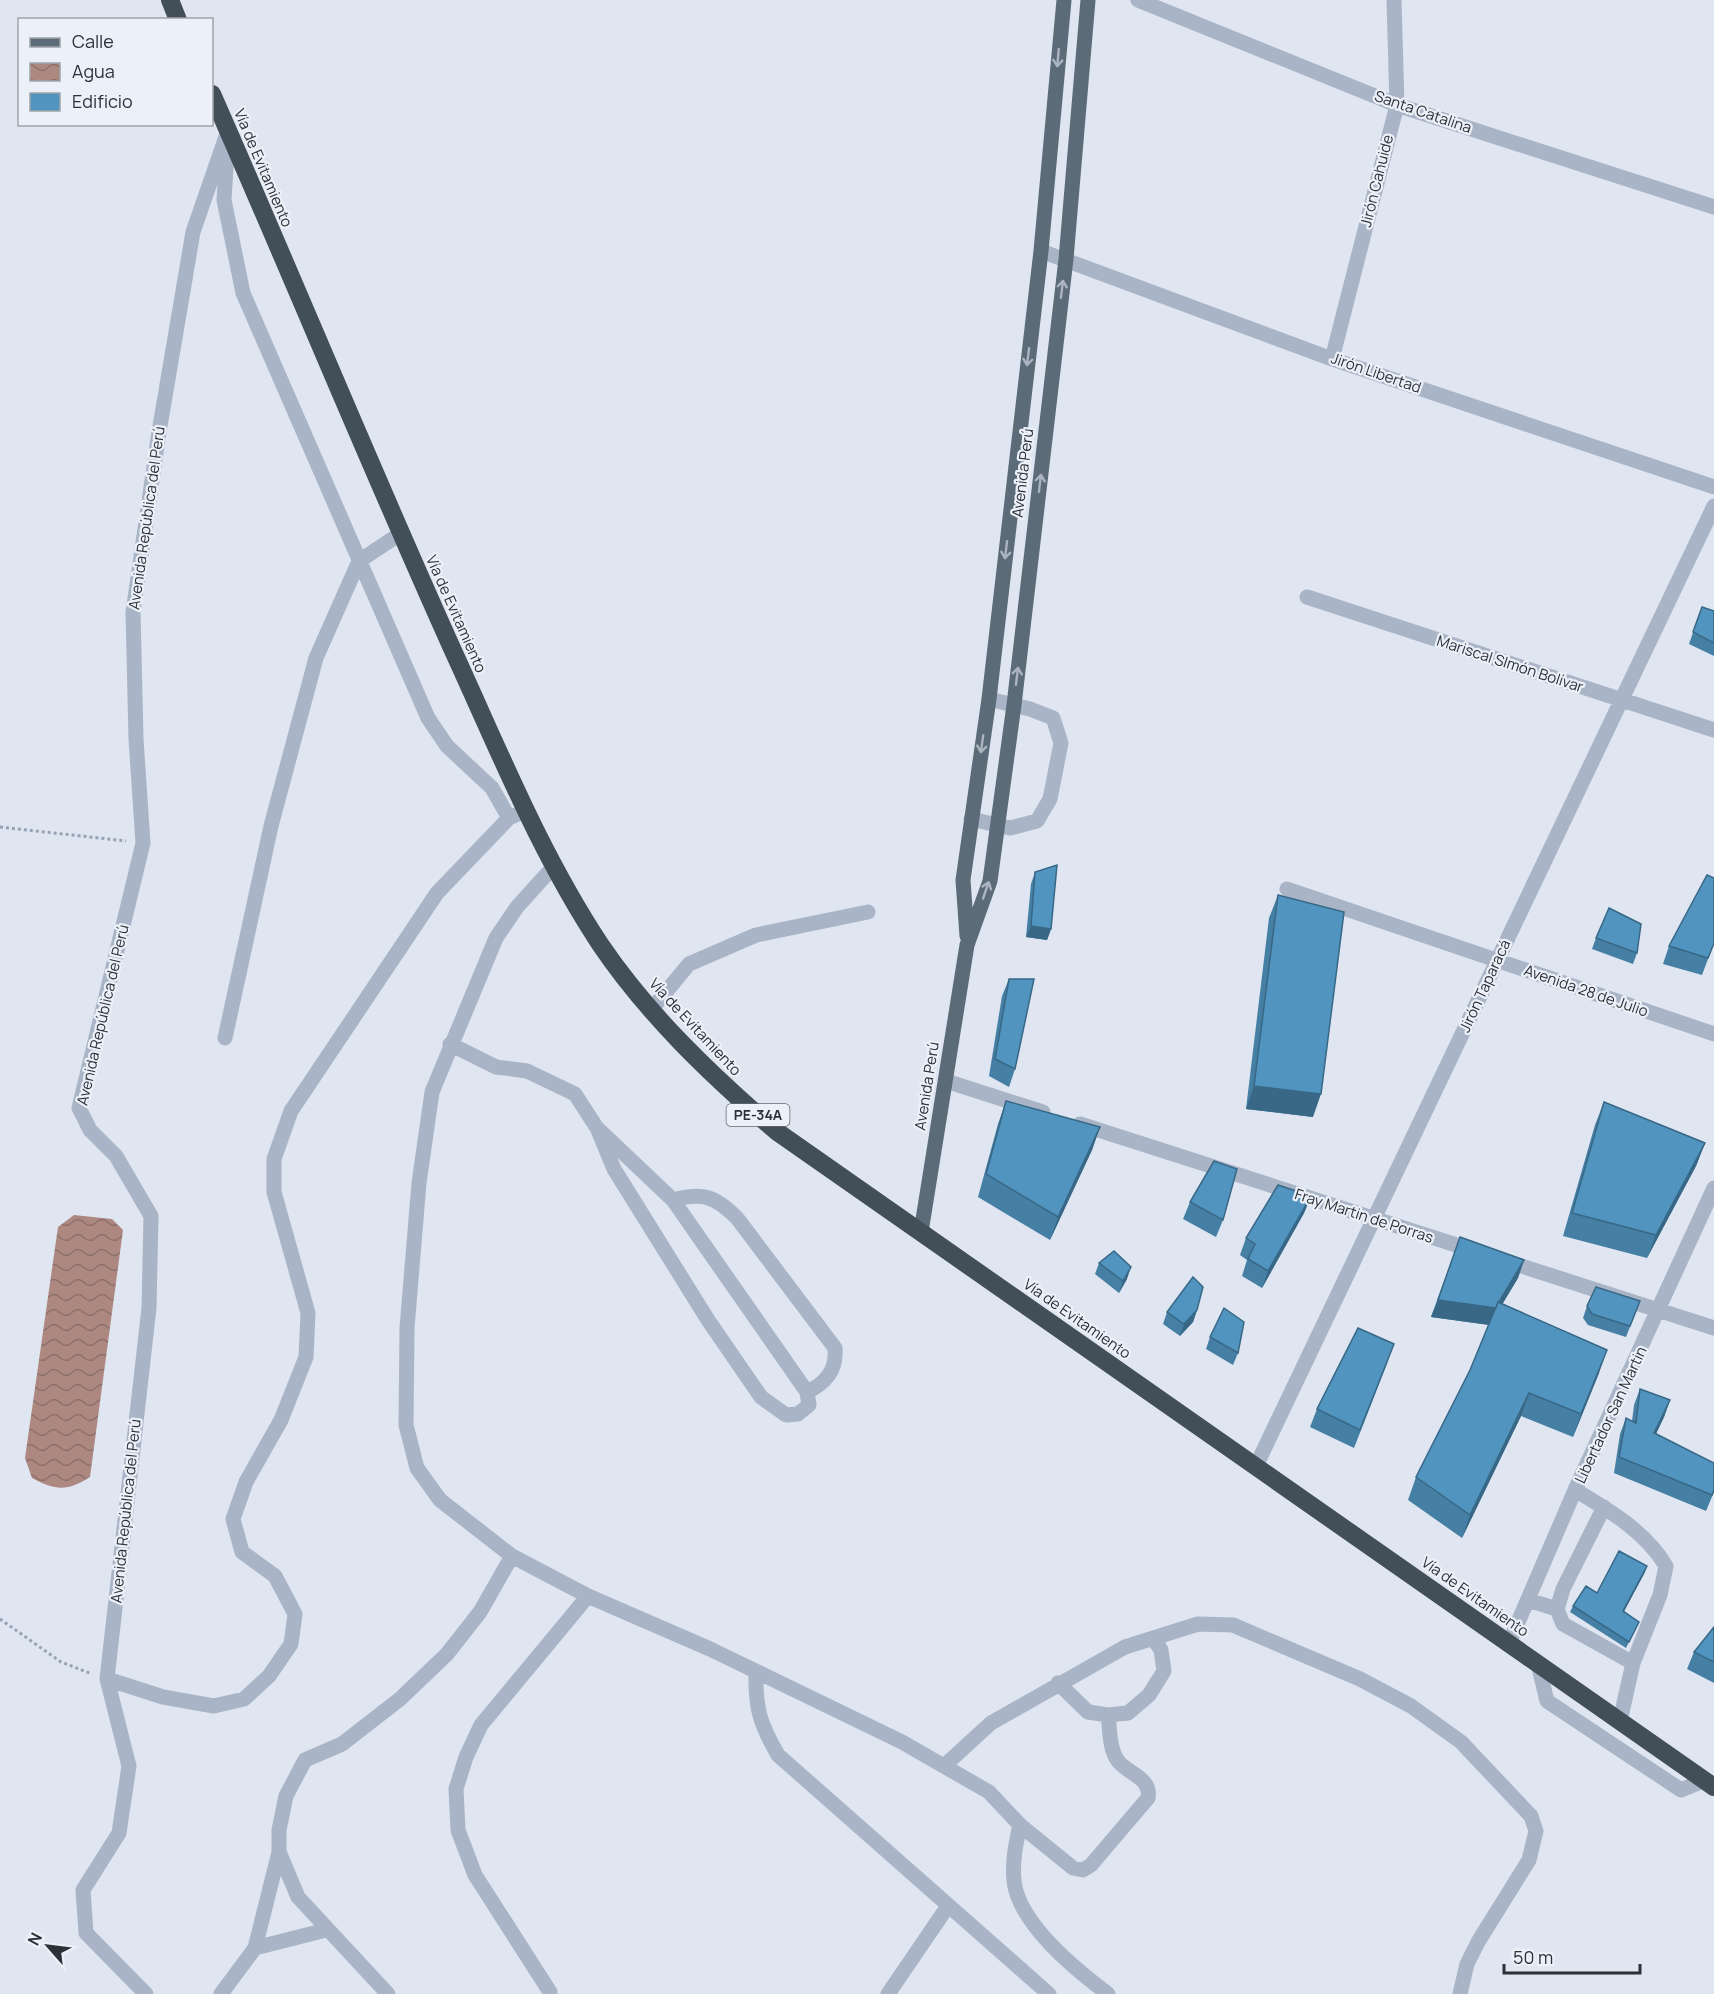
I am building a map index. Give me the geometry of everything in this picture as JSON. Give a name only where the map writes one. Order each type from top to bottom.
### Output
[{"type":"highway","points":[[170,0],[177,18]]},
{"type":"highway","name":"Vía de Evitamiento","points":[[213,96],[517,814],[555,865],[600,944],[651,1010],[711,1075],[776,1131],[1709,1784]]},
{"type":"main road","name":"Avenida Perú","points":[[967,945],[963,880],[989,699],[1041,251],[1064,0]]},
{"type":"main road","name":"Avenida Perú","points":[[921,1232],[967,945],[990,881],[1014,705],[1066,259],[1088,0]]},
{"type":"street","name":"Santa Catalina","points":[[1138,0],[1397,105],[1714,207]]},
{"type":"street","name":"Jirón Cahuide","points":[[1332,359],[1397,105],[1394,0]]},
{"type":"street","points":[[107,1679],[163,1696],[214,1706],[244,1699],[269,1676],[291,1644],[295,1614],[275,1576],[242,1552],[233,1519],[246,1482],[281,1420],[306,1357],[308,1312],[274,1192],[274,1159],[291,1111],[430,903],[517,814],[447,746],[428,718],[243,293],[224,200],[228,131]]},
{"type":"street","name":"Avenida República del Perú","points":[[146,1994],[86,1933],[83,1890],[120,1833],[129,1766],[107,1679],[149,1308],[151,1216],[116,1156],[90,1130],[79,1108],[143,843],[136,740],[133,612],[159,432],[193,232],[228,131]]},
{"type":"street","name":"Jirón Libertad","points":[[1041,251],[1332,359],[1714,487]]},
{"type":"street","name":"Jirón Taparacá","points":[[1256,1466],[1714,506]]},
{"type":"street","points":[[225,1038],[271,826],[316,658],[359,561],[400,534]]},
{"type":"street","name":"Mariscal SImón Bolívar","points":[[1307,597],[1714,730]]},
{"type":"street","points":[[972,819],[1010,828],[1037,822],[1050,799],[1061,743],[1053,718],[989,699]]},
{"type":"street","points":[[555,865],[517,907],[496,938],[432,1092],[419,1183],[407,1328],[406,1425],[417,1468],[440,1500],[512,1556],[588,1596],[756,1672],[902,1742],[989,1792],[1020,1825],[1073,1868],[1083,1870],[1091,1865],[1148,1798],[1150,1791],[1145,1783],[1118,1761],[1113,1750],[1108,1715]]},
{"type":"street","name":"Avenida 28 de Julio","points":[[1287,889],[1714,1034]]},
{"type":"street","points":[[651,1010],[689,964],[756,935],[868,912]]},
{"type":"street","points":[[450,1044],[496,1067],[527,1071],[575,1094],[597,1128],[614,1169],[708,1320],[761,1397],[786,1415],[798,1414],[809,1405],[807,1392],[673,1200],[597,1128]]},
{"type":"street","name":"Fray Martin de Porras","points":[[946,1081],[1714,1328]]},
{"type":"street","name":"Libertador San Martin","points":[[1509,1643],[1575,1490],[1660,1311],[1714,1188]]},
{"type":"street","points":[[673,1200],[706,1196],[721,1202],[737,1218],[835,1348],[836,1360],[825,1382],[807,1392]]},
{"type":"street","points":[[1575,1490],[1604,1507],[1655,1547],[1666,1566],[1660,1595],[1633,1663],[1620,1721]]},
{"type":"street","points":[[1604,1507],[1563,1589],[1557,1609],[1563,1624],[1633,1663]]},
{"type":"street","points":[[221,1994],[255,1948],[279,1852],[279,1830],[286,1796],[305,1760],[342,1744],[400,1699],[447,1654],[480,1612],[512,1556]]},
{"type":"street","points":[[550,1992],[475,1875],[458,1830],[456,1789],[466,1756],[481,1725],[588,1596]]},
{"type":"street","points":[[1528,1600],[1557,1609]]},
{"type":"street","points":[[944,1766],[991,1723],[1058,1683],[1125,1647],[1198,1624],[1233,1625],[1360,1679],[1411,1706],[1461,1742],[1531,1816],[1536,1832],[1530,1860],[1478,1942],[1467,1964],[1460,1994]]},
{"type":"street","points":[[1058,1683],[1088,1712],[1108,1715],[1128,1713],[1149,1695],[1164,1671],[1161,1650],[1153,1638]]},
{"type":"street","points":[[1538,1664],[1547,1701],[1681,1790],[1709,1784]]},
{"type":"street","points":[[756,1672],[755,1702],[763,1728],[778,1755],[876,1838],[948,1906],[1049,1994]]},
{"type":"street","points":[[1020,1825],[1013,1859],[1014,1883],[1026,1912],[1062,1957],[1108,1994]]},
{"type":"street","points":[[279,1852],[298,1897],[326,1930],[388,1994]]},
{"type":"street","points":[[888,1994],[948,1906]]},
{"type":"street","points":[[255,1948],[326,1930]]},
{"type":"path","points":[[0,827],[143,843]]},
{"type":"path","points":[[0,1619],[61,1662],[107,1679]]},
{"type":"water","points":[[74,1215],[112,1219],[123,1230],[90,1477],[75,1485],[62,1488],[32,1478],[25,1458],[58,1227]]},
{"type":"building","points":[[1702,607],[1714,611],[1714,643],[1693,632]]},
{"type":"building","points":[[1057,865],[1051,929],[1031,926],[1035,872]]},
{"type":"building","points":[[1707,875],[1714,878],[1714,943],[1708,958],[1669,946]]},
{"type":"building","points":[[1278,895],[1344,912],[1321,1094],[1254,1086]]},
{"type":"building","points":[[1609,908],[1641,924],[1637,953],[1596,938]]},
{"type":"building","points":[[1009,979],[1034,979],[1015,1069],[995,1059]]},
{"type":"building","points":[[1006,1101],[1100,1127],[1058,1217],[986,1174]]},
{"type":"building","points":[[1604,1102],[1705,1143],[1656,1235],[1572,1213]]},
{"type":"building","points":[[1214,1161],[1237,1169],[1223,1220],[1190,1202]]},
{"type":"building","points":[[1278,1185],[1311,1196],[1268,1271],[1248,1259],[1255,1244],[1246,1238]]},
{"type":"building","points":[[1460,1237],[1524,1260],[1496,1308],[1438,1300]]},
{"type":"building","points":[[1114,1251],[1131,1267],[1123,1281],[1099,1263]]},
{"type":"building","points":[[1193,1277],[1203,1287],[1197,1310],[1184,1324],[1167,1312]]},
{"type":"building","points":[[1596,1287],[1640,1301],[1630,1326],[1592,1314],[1587,1306]]},
{"type":"building","points":[[1498,1302],[1607,1350],[1581,1414],[1529,1393],[1470,1515],[1416,1477],[1470,1370]]},
{"type":"building","points":[[1224,1308],[1244,1322],[1238,1353],[1210,1337]]},
{"type":"building","points":[[1358,1328],[1394,1344],[1360,1430],[1317,1409]]},
{"type":"building","points":[[1640,1389],[1670,1400],[1654,1433],[1714,1463],[1712,1495],[1619,1457],[1626,1418],[1636,1423]]},
{"type":"building","points":[[1619,1551],[1647,1566],[1623,1611],[1639,1622],[1629,1642],[1573,1606],[1586,1586],[1597,1593]]},
{"type":"building","points":[[1714,1627],[1714,1662],[1694,1652]]}]
